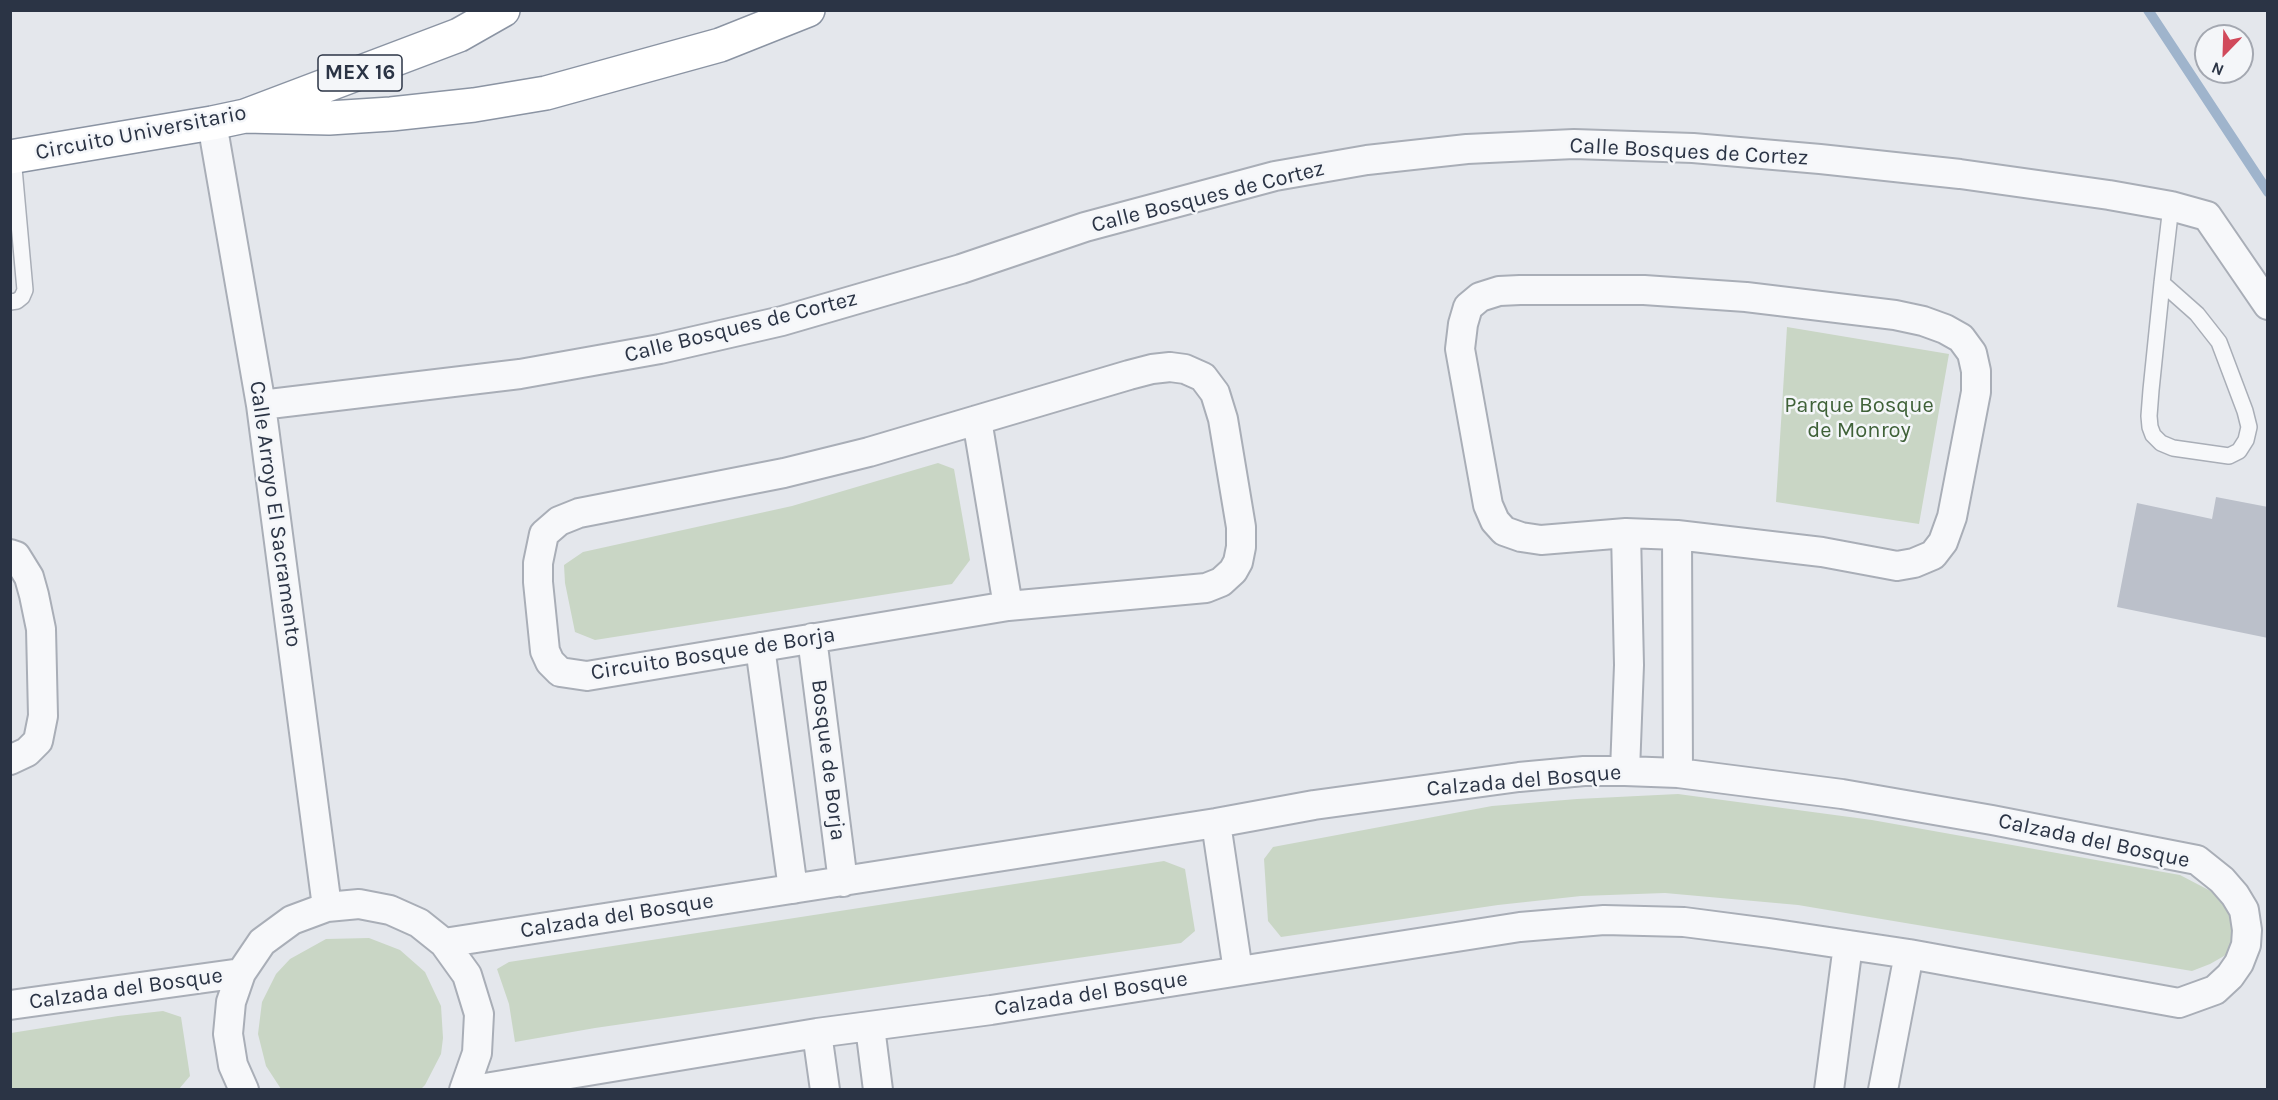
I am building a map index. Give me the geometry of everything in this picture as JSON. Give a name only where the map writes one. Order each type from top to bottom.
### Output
[{"type":"highway","name":"Circuito Universitario","points":[[12,157],[244,116],[459,34],[503,10]]},
{"type":"highway","points":[[244,116],[330,118],[391,114],[474,105],[546,93],[720,45],[808,10]]},
{"type":"street","name":"Calle Arroyo El Sacramento","points":[[212,123],[261,405],[327,907]]},
{"type":"street","name":"Calle Bosques de Cortez","points":[[261,405],[520,374],[660,349],[782,321],[961,269],[1085,227],[1275,176],[1367,160],[1467,149],[1574,144],[1692,148],[1960,174],[2171,206],[2207,216],[2268,305]]},
{"type":"street","points":[[1520,290],[1644,290],[1746,297],[1895,315],[1923,321],[1961,338],[1972,353],[1976,371],[1976,392],[1952,517],[1943,542],[1933,555],[1914,563],[1897,566],[1821,552],[1677,535],[1626,533],[1541,540],[1521,537],[1504,531],[1495,521],[1488,505],[1460,350],[1463,324],[1468,307],[1480,297],[1499,291],[1520,290]]},
{"type":"street","name":"Circuito Bosque de Borja","points":[[1152,369],[1185,369],[1203,377],[1215,393],[1223,419],[1241,527],[1241,548],[1233,571],[1221,582],[1206,588],[1008,606],[587,676],[560,672],[550,662],[545,651],[538,563],[544,534],[559,520],[579,513],[784,473],[869,452],[1152,369]]},
{"type":"street","points":[[977,420],[1008,606]]},
{"type":"street","points":[[1625,771],[1629,664],[1626,533]]},
{"type":"street","points":[[1677,535],[1678,773]]},
{"type":"street","points":[[10,554],[16,556],[29,577],[34,595],[41,629],[44,716],[38,741],[27,752],[10,760]]},
{"type":"street","name":"Bosque de Borja","points":[[812,638],[843,882]]},
{"type":"street","points":[[760,647],[793,889]]},
{"type":"street","name":"Calzada del Bosque","points":[[444,943],[1216,823],[1314,805],[1508,778],[1584,771],[1678,773],[1842,794],[1992,820],[2197,860],[2222,880],[2235,895],[2244,910],[2247,930],[2247,945],[2230,976],[2216,990],[2180,1003],[1909,954],[1683,922],[1604,920],[1520,927],[1128,989],[817,1033],[473,1089]]},
{"type":"street","points":[[1216,823],[1238,971]]},
{"type":"street","points":[[244,1089],[233,1065],[228,1034],[231,1002],[241,973],[262,942],[292,920],[327,907],[358,904],[390,910],[419,923],[444,943],[467,975],[479,1014],[477,1053],[464,1089]]},
{"type":"street","points":[[1829,1089],[1848,945]]},
{"type":"street","points":[[1883,1089],[1909,954]]},
{"type":"street","name":"Calzada del Bosque","points":[[10,1005],[241,973]]},
{"type":"street","points":[[870,1026],[878,1089]]},
{"type":"street","points":[[817,1033],[825,1089]]},
{"type":"lane","points":[[10,302],[17,301],[25,290],[12,157]]},
{"type":"lane","points":[[2162,283],[2210,328],[2223,352],[2249,427],[2246,440],[2239,451],[2229,456],[2174,448],[2161,443],[2153,435],[2149,416],[2162,283],[2171,206]]},
{"type":"green space","name":"Parque Bosque de Monroy","points":[[1787,327],[1949,354],[1919,524],[1776,502]]},
{"type":"green space","points":[[938,463],[954,469],[970,560],[952,584],[595,640],[575,632],[565,583],[564,565],[583,552],[792,506]]},
{"type":"green space","points":[[1678,794],[1872,820],[2180,875],[2222,897],[2234,915],[2231,952],[2192,971],[1798,905],[1665,893],[1581,896],[1498,905],[1281,937],[1268,921],[1264,859],[1273,847],[1492,806]]},
{"type":"green space","points":[[1164,861],[1185,869],[1195,931],[1181,943],[595,1028],[515,1042],[509,1004],[497,969],[509,962]]},
{"type":"green space","points":[[369,938],[400,950],[425,972],[441,1006],[443,1038],[441,1054],[425,1085],[420,1090],[281,1089],[266,1066],[258,1034],[262,1002],[276,974],[290,959],[326,939]]},
{"type":"green space","points":[[163,1011],[181,1017],[190,1076],[179,1089],[11,1089],[11,1033]]},
{"type":"building","points":[[2216,497],[2268,507],[2268,638],[2117,607],[2137,503],[2212,519]]},
{"type":"waterway","points":[[2148,10],[2268,192]]}]
